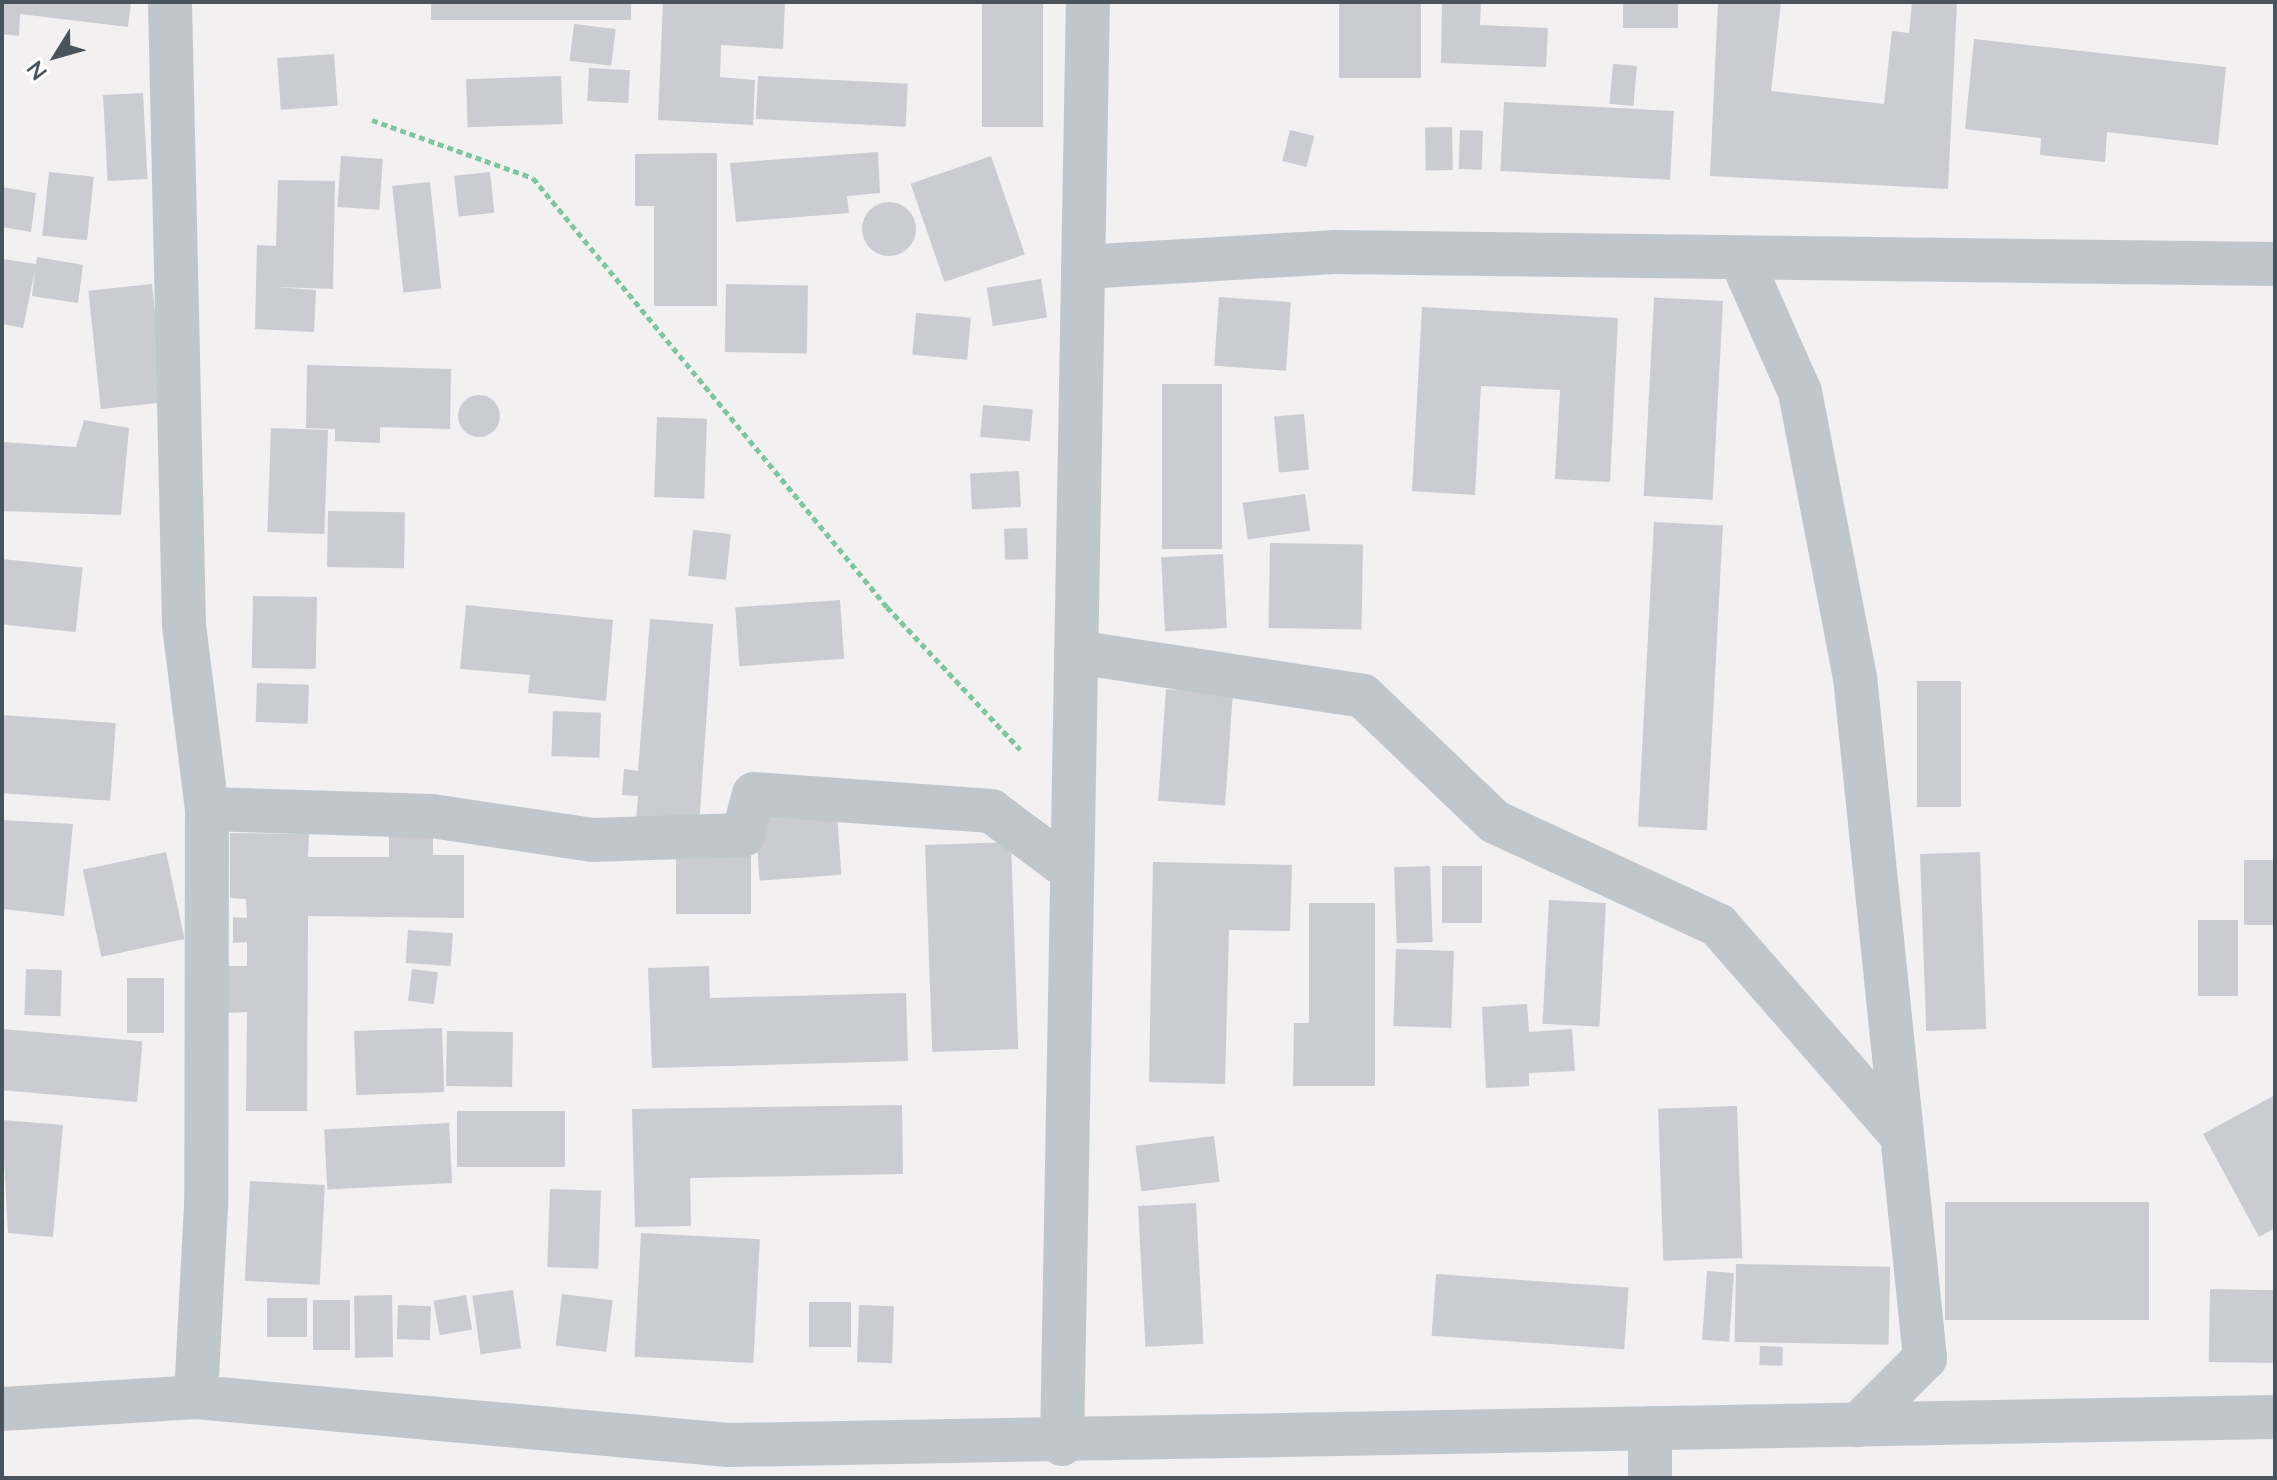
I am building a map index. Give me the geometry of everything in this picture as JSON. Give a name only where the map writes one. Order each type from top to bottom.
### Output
[{"type":"street","points":[[170,2],[184,625],[207,809],[206,1205],[196,1397]]},
{"type":"street","points":[[1062,1444],[1088,2]]},
{"type":"street","points":[[1083,267],[1334,252],[2275,264]]},
{"type":"street","points":[[1741,259],[1800,392],[1855,677],[1897,1130],[1925,1358],[1858,1425]]},
{"type":"street","points":[[1076,652],[1363,696],[1495,822],[1718,925],[1897,1130]]},
{"type":"street","points":[[207,809],[432,816],[592,840],[743,835],[754,794],[960,808],[991,811],[1072,871]]},
{"type":"street","points":[[2,1409],[196,1397],[729,1445],[1062,1444],[1650,1428],[2275,1417]]},
{"type":"street","points":[[1650,1428],[1650,1478]]},
{"type":"path","points":[[372,120],[533,178],[887,607],[1074,806]]},
{"type":"building","points":[[2,2],[131,2],[128,27],[20,14],[19,36],[2,34]]},
{"type":"building","points":[[431,2],[631,2],[631,20],[431,20]]},
{"type":"building","points":[[663,2],[785,2],[783,49],[721,45],[720,77],[755,80],[753,125],[658,120]]},
{"type":"building","points":[[982,2],[1043,2],[1043,127],[982,127]]},
{"type":"building","points":[[1339,2],[1421,2],[1421,78],[1339,78]]},
{"type":"building","points":[[1442,2],[1481,2],[1480,25],[1548,28],[1546,67],[1441,63]]},
{"type":"building","points":[[1623,2],[1678,2],[1678,28],[1623,28]]},
{"type":"building","points":[[1718,2],[1781,2],[1771,91],[1884,104],[1892,31],[1909,33],[1912,2],[1957,2],[1948,189],[1710,176]]},
{"type":"building","points":[[574,24],[616,29],[611,66],[569,61]]},
{"type":"building","points":[[1974,39],[2226,67],[2218,145],[2107,132],[2105,162],[2040,155],[2041,138],[1965,129]]},
{"type":"building","points":[[334,54],[338,106],[281,110],[277,58]]},
{"type":"building","points":[[1613,64],[1637,66],[1633,106],[1610,104]]},
{"type":"building","points":[[589,68],[630,70],[628,103],[587,101]]},
{"type":"building","points":[[561,76],[563,124],[468,127],[466,79]]},
{"type":"building","points":[[758,76],[908,84],[906,127],[756,119]]},
{"type":"building","points":[[143,93],[148,179],[108,181],[103,95]]},
{"type":"building","points":[[1504,102],[1674,111],[1670,180],[1500,171]]},
{"type":"building","points":[[1425,127],[1452,127],[1453,170],[1426,170]]},
{"type":"building","points":[[1290,130],[1314,136],[1307,167],[1282,161]]},
{"type":"building","points":[[1460,130],[1483,131],[1482,170],[1459,169]]},
{"type":"building","points":[[878,152],[880,193],[847,196],[849,213],[736,222],[730,163]]},
{"type":"building","points":[[717,153],[717,306],[654,306],[654,206],[635,206],[635,154]]},
{"type":"building","points":[[341,156],[383,159],[379,210],[337,207]]},
{"type":"building","points":[[991,156],[1025,254],[944,282],[911,184]]},
{"type":"building","points":[[49,172],[94,177],[87,240],[42,236]]},
{"type":"building","points":[[490,172],[494,213],[458,217],[454,176]]},
{"type":"building","points":[[278,180],[335,181],[333,289],[275,287],[316,290],[314,332],[255,329],[257,245],[276,246]]},
{"type":"building","points":[[430,182],[441,288],[403,292],[392,186]]},
{"type":"building","points":[[2,187],[36,193],[31,232],[2,227]]},
{"type":"building","points":[[889,202],[908,210],[916,229],[908,248],[889,256],[870,248],[862,229],[870,210]]},
{"type":"building","points":[[37,257],[83,265],[78,303],[32,296],[35,270],[23,328],[2,324],[2,259],[36,264]]},
{"type":"building","points":[[1041,279],[1047,318],[993,326],[987,288]]},
{"type":"building","points":[[152,284],[164,402],[101,409],[88,291]]},
{"type":"building","points":[[726,284],[808,285],[807,353],[725,352]]},
{"type":"building","points":[[1219,297],[1291,302],[1286,371],[1214,366]]},
{"type":"building","points":[[1654,297],[1723,301],[1713,500],[1644,496]]},
{"type":"building","points":[[1422,307],[1618,318],[1610,482],[1555,479],[1560,390],[1481,386],[1475,495],[1412,491]]},
{"type":"building","points":[[916,313],[971,318],[967,360],[912,355]]},
{"type":"building","points":[[307,365],[451,369],[450,429],[380,427],[380,443],[335,441],[335,429],[306,428]]},
{"type":"building","points":[[1162,384],[1222,384],[1222,549],[1162,549]]},
{"type":"building","points":[[479,395],[494,401],[500,416],[494,431],[479,437],[464,431],[458,416],[464,401]]},
{"type":"building","points":[[983,405],[1033,409],[1030,441],[980,437]]},
{"type":"building","points":[[1304,414],[1309,470],[1279,472],[1274,417]]},
{"type":"building","points":[[657,417],[707,419],[704,499],[654,497]]},
{"type":"building","points":[[84,420],[129,428],[121,515],[2,511],[2,442],[76,447]]},
{"type":"building","points":[[271,428],[328,430],[324,534],[267,532]]},
{"type":"building","points":[[1019,471],[1021,507],[972,510],[970,474]]},
{"type":"building","points":[[1305,494],[1310,531],[1248,539],[1243,503]]},
{"type":"building","points":[[328,511],[405,512],[404,568],[327,567]]},
{"type":"building","points":[[1654,522],[1723,526],[1707,830],[1638,827]]},
{"type":"building","points":[[1027,528],[1028,559],[1005,560],[1004,529]]},
{"type":"building","points":[[693,530],[731,534],[726,580],[688,576]]},
{"type":"building","points":[[1270,543],[1363,545],[1362,630],[1269,628]]},
{"type":"building","points":[[1223,554],[1227,628],[1165,631],[1161,557]]},
{"type":"building","points":[[2,559],[83,567],[76,632],[2,624]]},
{"type":"building","points":[[253,596],[317,597],[316,669],[252,668]]},
{"type":"building","points":[[840,600],[844,659],[739,666],[735,607]]},
{"type":"building","points":[[466,605],[613,620],[606,701],[528,693],[530,675],[460,669]]},
{"type":"building","points":[[650,619],[713,624],[699,826],[636,820],[638,796],[622,795],[624,769],[638,771]]},
{"type":"building","points":[[1917,681],[1961,681],[1961,807],[1917,807]]},
{"type":"building","points":[[257,683],[309,685],[308,724],[256,722]]},
{"type":"building","points":[[1166,689],[1233,694],[1225,805],[1158,801]]},
{"type":"building","points":[[553,711],[601,713],[599,758],[551,756]]},
{"type":"building","points":[[2,715],[116,723],[110,801],[2,793]]},
{"type":"building","points":[[837,812],[841,875],[760,881],[755,818]]},
{"type":"building","points":[[2,820],[73,824],[64,916],[2,909]]},
{"type":"building","points":[[230,833],[309,834],[308,857],[389,857],[389,836],[433,837],[433,855],[464,855],[464,918],[308,916],[307,1111],[246,1111],[247,1012],[226,1013],[227,966],[247,966],[247,942],[233,943],[233,917],[247,918],[246,899],[230,898]]},
{"type":"building","points":[[1011,842],[1018,1049],[932,1052],[925,845]]},
{"type":"building","points":[[166,852],[185,939],[101,957],[83,870]]},
{"type":"building","points":[[1980,852],[1986,1029],[1926,1031],[1920,854]]},
{"type":"building","points":[[676,854],[751,854],[751,914],[676,914]]},
{"type":"building","points":[[2244,860],[2275,860],[2275,925],[2244,925]]},
{"type":"building","points":[[1153,862],[1292,865],[1290,931],[1229,930],[1225,1084],[1149,1082]]},
{"type":"building","points":[[1430,866],[1433,942],[1397,943],[1394,867]]},
{"type":"building","points":[[1442,866],[1482,866],[1482,923],[1442,923]]},
{"type":"building","points":[[1549,900],[1606,903],[1599,1027],[1543,1024]]},
{"type":"building","points":[[1309,903],[1375,903],[1375,1086],[1293,1086],[1294,1023],[1309,1023]]},
{"type":"building","points":[[2198,920],[2238,920],[2238,996],[2198,996]]},
{"type":"building","points":[[408,930],[453,933],[451,966],[406,963]]},
{"type":"building","points":[[1396,949],[1454,951],[1451,1028],[1393,1026]]},
{"type":"building","points":[[709,966],[710,998],[906,993],[908,1061],[652,1068],[648,968]]},
{"type":"building","points":[[26,969],[62,970],[60,1016],[24,1015]]},
{"type":"building","points":[[412,969],[438,972],[434,1004],[408,1001]]},
{"type":"building","points":[[127,978],[164,978],[164,1033],[127,1033]]},
{"type":"building","points":[[1527,1004],[1529,1032],[1572,1029],[1575,1071],[1529,1073],[1529,1086],[1486,1088],[1482,1007]]},
{"type":"building","points":[[442,1028],[444,1092],[356,1095],[354,1031]]},
{"type":"building","points":[[2,1029],[142,1041],[137,1102],[2,1090]]},
{"type":"building","points":[[447,1031],[513,1032],[512,1087],[446,1086]]},
{"type":"building","points":[[2275,1095],[2275,1228],[2259,1237],[2203,1134]]},
{"type":"building","points":[[902,1105],[903,1174],[690,1178],[691,1226],[635,1227],[632,1109]]},
{"type":"building","points":[[1737,1106],[1742,1258],[1663,1261],[1658,1109]]},
{"type":"building","points":[[457,1111],[565,1111],[565,1167],[457,1167]]},
{"type":"building","points":[[2,1120],[63,1125],[53,1237],[8,1233]]},
{"type":"building","points":[[449,1123],[452,1183],[327,1189],[324,1130]]},
{"type":"building","points":[[1214,1136],[1220,1182],[1141,1191],[1136,1146]]},
{"type":"building","points":[[250,1181],[325,1185],[320,1285],[245,1281]]},
{"type":"building","points":[[550,1189],[601,1191],[598,1269],[547,1267]]},
{"type":"building","points":[[1945,1202],[2149,1202],[2149,1320],[1945,1320]]},
{"type":"building","points":[[1196,1203],[1203,1344],[1145,1347],[1138,1206]]},
{"type":"building","points":[[641,1233],[760,1239],[753,1363],[635,1357]]},
{"type":"building","points":[[1736,1264],[1890,1267],[1889,1345],[1735,1342]]},
{"type":"building","points":[[1707,1271],[1734,1273],[1729,1342],[1702,1340]]},
{"type":"building","points":[[1436,1274],[1629,1287],[1624,1349],[1432,1336]]},
{"type":"building","points":[[2210,1289],[2275,1290],[2274,1363],[2209,1362]]},
{"type":"building","points":[[513,1290],[521,1348],[481,1354],[472,1296]]},
{"type":"building","points":[[562,1294],[613,1300],[606,1352],[556,1346]]},
{"type":"building","points":[[392,1295],[393,1357],[355,1358],[354,1296]]},
{"type":"building","points":[[466,1295],[472,1329],[440,1335],[434,1301]]},
{"type":"building","points":[[267,1298],[307,1298],[307,1337],[267,1337]]},
{"type":"building","points":[[313,1300],[350,1300],[350,1350],[313,1350]]},
{"type":"building","points":[[809,1302],[851,1302],[851,1347],[809,1347]]},
{"type":"building","points":[[398,1305],[431,1306],[430,1340],[397,1339]]},
{"type":"building","points":[[859,1305],[894,1306],[892,1363],[857,1362]]},
{"type":"building","points":[[1760,1346],[1783,1347],[1782,1366],[1759,1365]]}]
